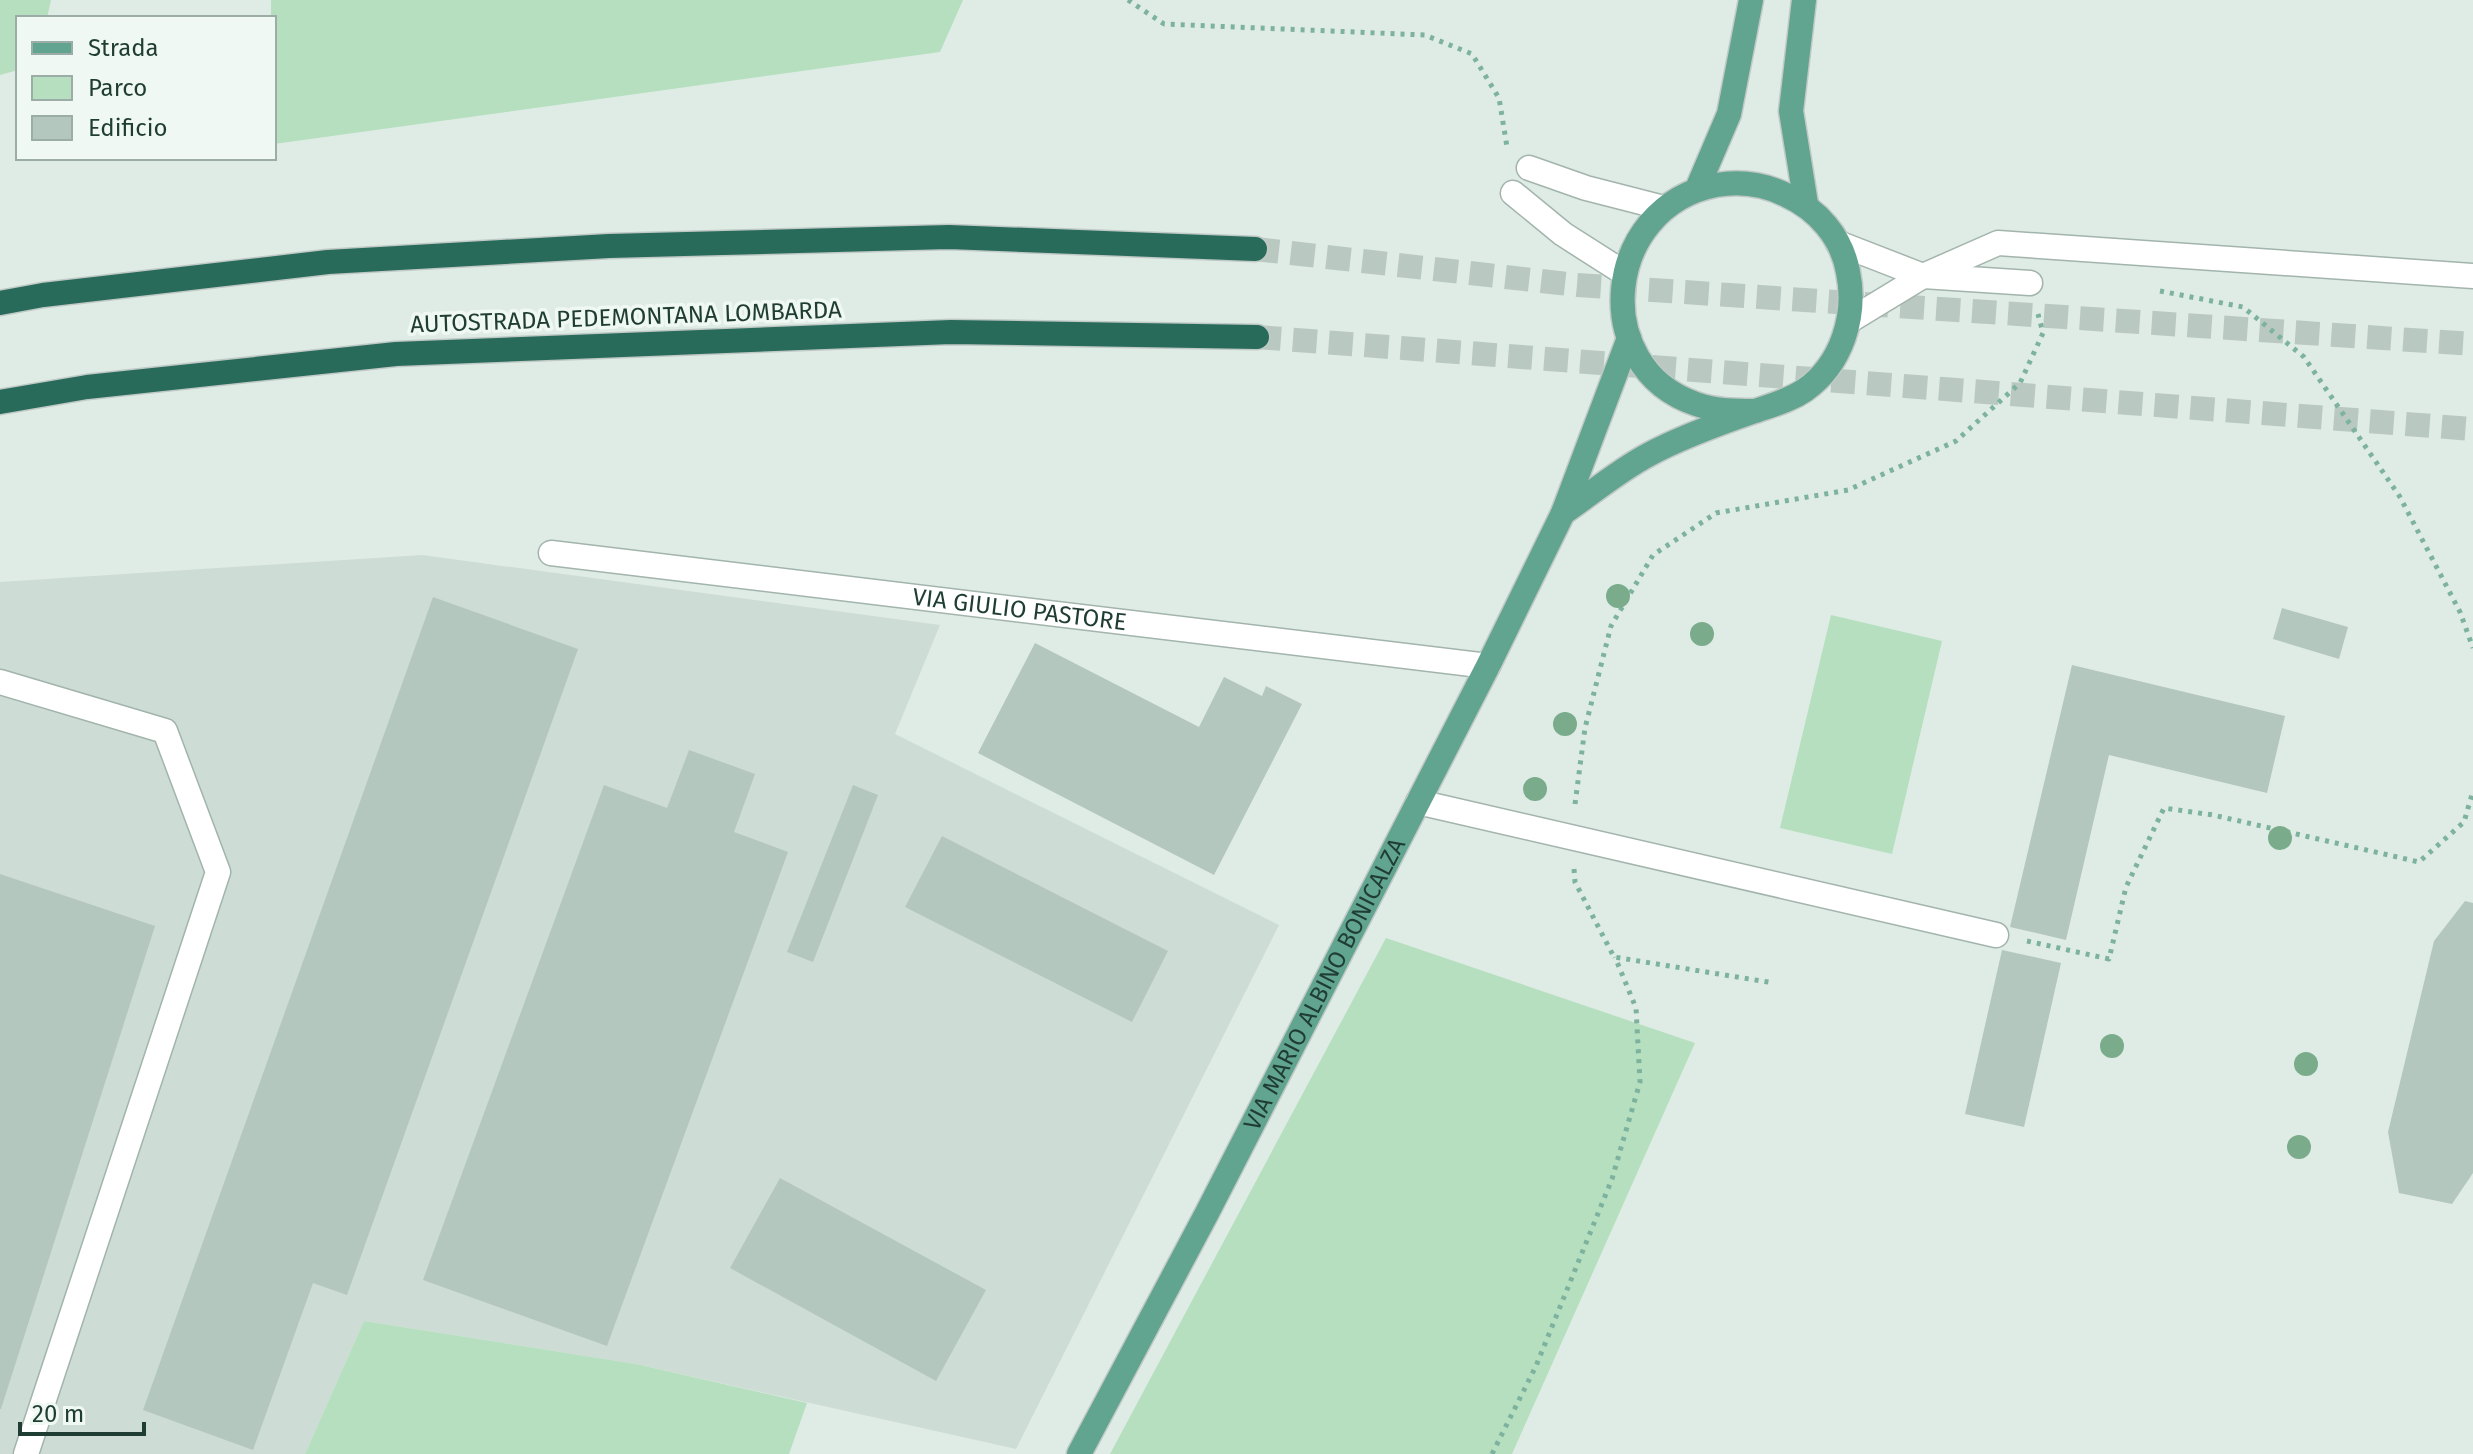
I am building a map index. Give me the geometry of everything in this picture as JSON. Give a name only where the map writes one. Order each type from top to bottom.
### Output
[{"type":"highway","points":[[0,303],[43,295],[328,262],[609,246],[949,237],[1255,249]]},
{"type":"highway","name":"AUTOSTRADA PEDEMONTANA LOMBARDA","points":[[0,402],[87,387],[396,354],[951,332],[1257,337]]},
{"type":"main road","points":[[1697,189],[1729,114],[1751,0]]},
{"type":"main road","points":[[1804,0],[1791,111],[1806,204]]},
{"type":"main road","name":"VIA MARIO ALBINO BONICALZA","points":[[1563,513],[1648,454],[1782,403],[1806,389],[1826,370],[1840,347],[1849,321],[1852,294],[1848,268],[1838,243],[1806,204],[1770,187],[1733,182],[1697,189],[1664,208],[1638,237],[1624,273],[1622,306],[1629,338],[1644,366],[1666,388],[1694,403],[1724,411],[1755,411]]},
{"type":"main road","name":"VIA MARIO ALBINO BONICALZA","points":[[1079,1454],[1488,666],[1563,513],[1629,338]]},
{"type":"street","points":[[1519,164],[1586,188],[1664,208]]},
{"type":"street","points":[[1513,193],[1563,234],[1624,273]]},
{"type":"street","points":[[1838,243],[1923,276],[2030,283]]},
{"type":"street","points":[[1849,321],[1923,276],[1998,243],[2473,276]]},
{"type":"street","name":"VIA GIULIO PASTORE","points":[[551,553],[1488,666]]},
{"type":"street","points":[[0,682],[165,731],[218,872],[26,1454]]},
{"type":"street","points":[[1418,802],[1996,935]]},
{"type":"path","points":[[1128,0],[1164,24],[1425,35],[1472,54],[1499,98],[1519,164]]},
{"type":"path","points":[[1492,1454],[1536,1366],[1612,1179],[1640,1082],[1636,1008],[1614,957],[1575,882],[1571,837],[1585,728],[1611,626],[1653,555],[1716,513],[1848,490],[1956,441],[2020,383],[2043,333],[2030,283]]},
{"type":"path","points":[[2159,290],[2243,307],[2304,357],[2400,497],[2460,612],[2473,648]]},
{"type":"path","points":[[1996,935],[2109,959],[2126,887],[2164,808],[2213,815],[2419,862],[2464,822],[2473,791]]},
{"type":"path","points":[[1614,957],[1774,983]]},
{"type":"shaded area","points":[[422,555],[940,625],[895,734],[1279,925],[1016,1449],[636,1364],[364,1321],[305,1454],[0,1454],[0,582]]},
{"type":"green space","points":[[0,0],[51,0],[47,16],[16,16],[16,71],[0,75]]},
{"type":"green space","points":[[271,0],[963,0],[940,52],[276,144],[276,16],[271,16]]},
{"type":"green space","points":[[1831,615],[1942,641],[1892,854],[1780,828]]},
{"type":"green space","points":[[1386,938],[1695,1043],[1512,1454],[1110,1454]]},
{"type":"green space","points":[[364,1321],[636,1364],[807,1403],[789,1454],[305,1454]]},
{"type":"building","points":[[433,597],[578,649],[347,1295],[313,1283],[253,1450],[143,1410]]},
{"type":"building","points":[[2282,608],[2348,627],[2339,659],[2273,639]]},
{"type":"building","points":[[1035,643],[1199,727],[1224,677],[1262,696],[1266,686],[1302,704],[1214,875],[978,753]]},
{"type":"building","points":[[2072,665],[2285,716],[2267,793],[2109,755],[2066,940],[2010,927]]},
{"type":"building","points":[[689,750],[755,774],[734,832],[788,852],[607,1346],[423,1280],[604,785],[667,808]]},
{"type":"building","points":[[853,785],[878,795],[813,962],[787,952]]},
{"type":"building","points":[[942,836],[1168,951],[1132,1022],[905,907]]},
{"type":"building","points":[[0,874],[155,926],[1,1409],[0,1409]]},
{"type":"building","points":[[2465,901],[2473,903],[2473,1173],[2452,1204],[2399,1193],[2388,1132],[2434,941]]},
{"type":"building","points":[[2002,950],[2061,963],[2024,1127],[1965,1114]]},
{"type":"building","points":[[780,1178],[986,1290],[936,1381],[730,1268]]},
{"type":"tunnel","points":[[1255,249],[1577,285],[2473,344]]},
{"type":"tunnel","points":[[1257,337],[2473,429]]}]
